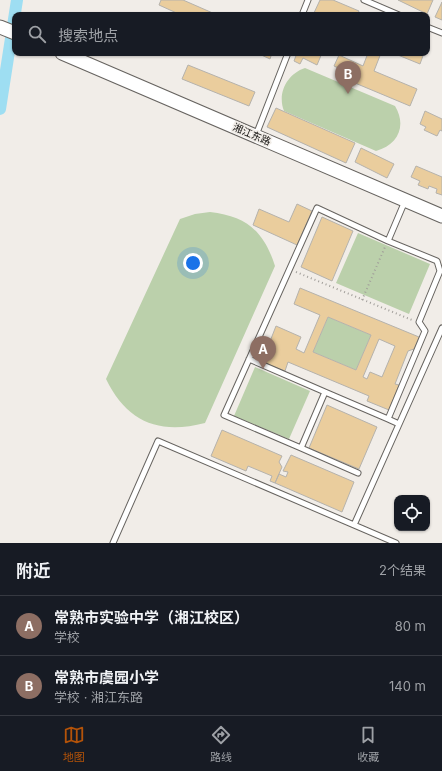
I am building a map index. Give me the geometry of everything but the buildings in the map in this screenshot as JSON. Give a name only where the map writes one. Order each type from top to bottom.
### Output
[{"type":"street","points":[[0,27],[12,32]]},
{"type":"street","name":"湘江东路","points":[[69,56],[442,216]]},
{"type":"lane","points":[[303,12],[308,0]]},
{"type":"lane","points":[[364,0],[392,12]]},
{"type":"lane","points":[[430,28],[442,33]]},
{"type":"lane","points":[[256,135],[287,56]]},
{"type":"lane","points":[[388,241],[406,200]]},
{"type":"lane","points":[[358,473],[224,415],[317,208],[388,241],[437,261],[440,271],[419,322],[425,331],[388,419]]},
{"type":"lane","points":[[354,525],[442,328]]},
{"type":"lane","points":[[249,359],[399,424]]},
{"type":"lane","points":[[301,448],[325,392]]},
{"type":"lane","points":[[113,543],[158,441],[396,543]]},
{"type":"path","points":[[362,300],[388,241]]},
{"type":"path","points":[[290,269],[362,300],[419,322]]},
{"type":"green space","points":[[305,68],[395,106],[399,113],[400,127],[395,139],[384,148],[376,151],[284,111],[282,98],[285,85],[293,75]]},
{"type":"green space","points":[[210,212],[234,217],[252,227],[265,243],[275,266],[205,423],[173,427],[159,426],[146,422],[134,415],[114,394],[106,379],[180,219],[195,214]]},
{"type":"green space","points":[[358,233],[430,264],[409,314],[336,283]]},
{"type":"green space","points":[[328,317],[371,335],[356,370],[313,352]]},
{"type":"green space","points":[[255,367],[310,391],[289,439],[234,416]]},
{"type":"waterway","points":[[15,12],[17,0]]},
{"type":"waterway","points":[[0,109],[12,32]]},
{"type":"place","name":"常熟市虞园小学","points":[[348,94]]},
{"type":"place","name":"常熟市实验中学（湘江校区）","points":[[263,369]]}]
